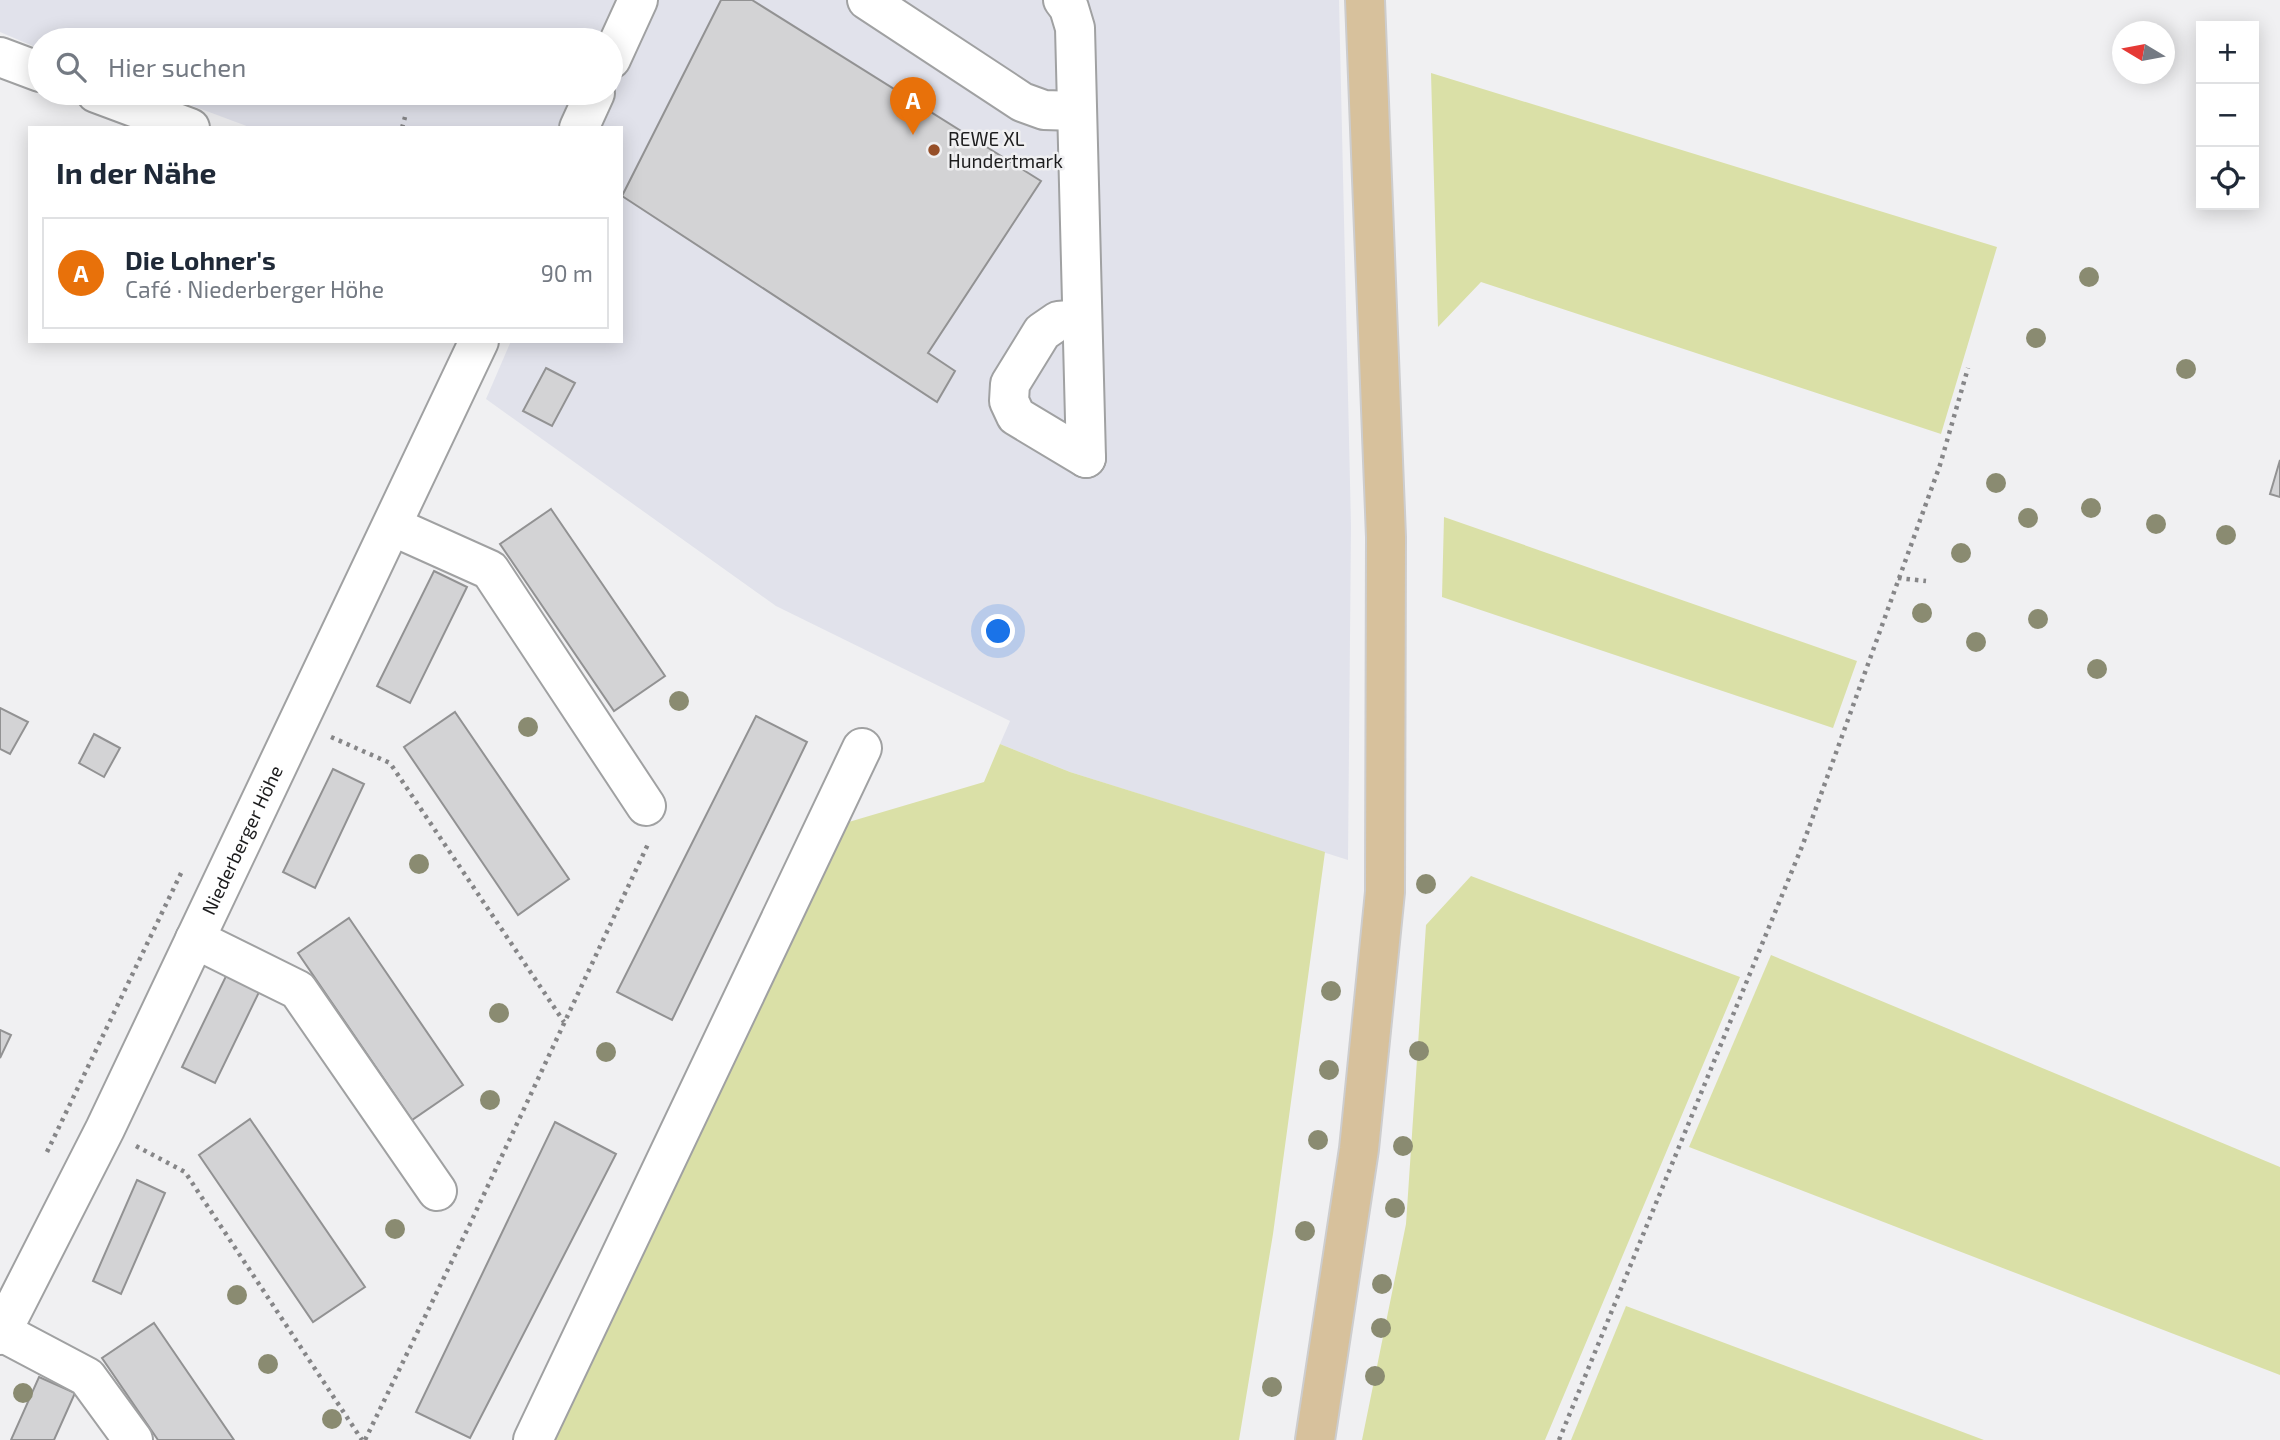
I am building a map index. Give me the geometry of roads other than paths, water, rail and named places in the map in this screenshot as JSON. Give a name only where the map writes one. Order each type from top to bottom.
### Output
[{"type":"main road","points":[[1315,1440],[1359,1149],[1385,892],[1386,537],[1365,0]]},
{"type":"street","points":[[623,33],[638,0]]},
{"type":"street","points":[[867,0],[1022,102],[1044,110],[1077,111]]},
{"type":"street","points":[[1063,0],[1069,8],[1075,28],[1082,319]]},
{"type":"street","points":[[0,57],[28,68]]},
{"type":"street","points":[[128,105],[185,126]]},
{"type":"street","points":[[580,126],[590,105]]},
{"type":"street","name":"Niederberger Höhe","points":[[1,1333],[105,1129],[478,343]]},
{"type":"street","points":[[392,526],[490,570],[646,806]]},
{"type":"street","points":[[533,1440],[862,748]]},
{"type":"street","points":[[195,939],[298,990],[438,1191]]},
{"type":"street","points":[[1,1333],[87,1377],[133,1440]]},
{"type":"place","name":"Die Lohner's","points":[[913,135]]},
{"type":"place","name":"REWE XL Hundertmark","points":[[934,150]]}]
